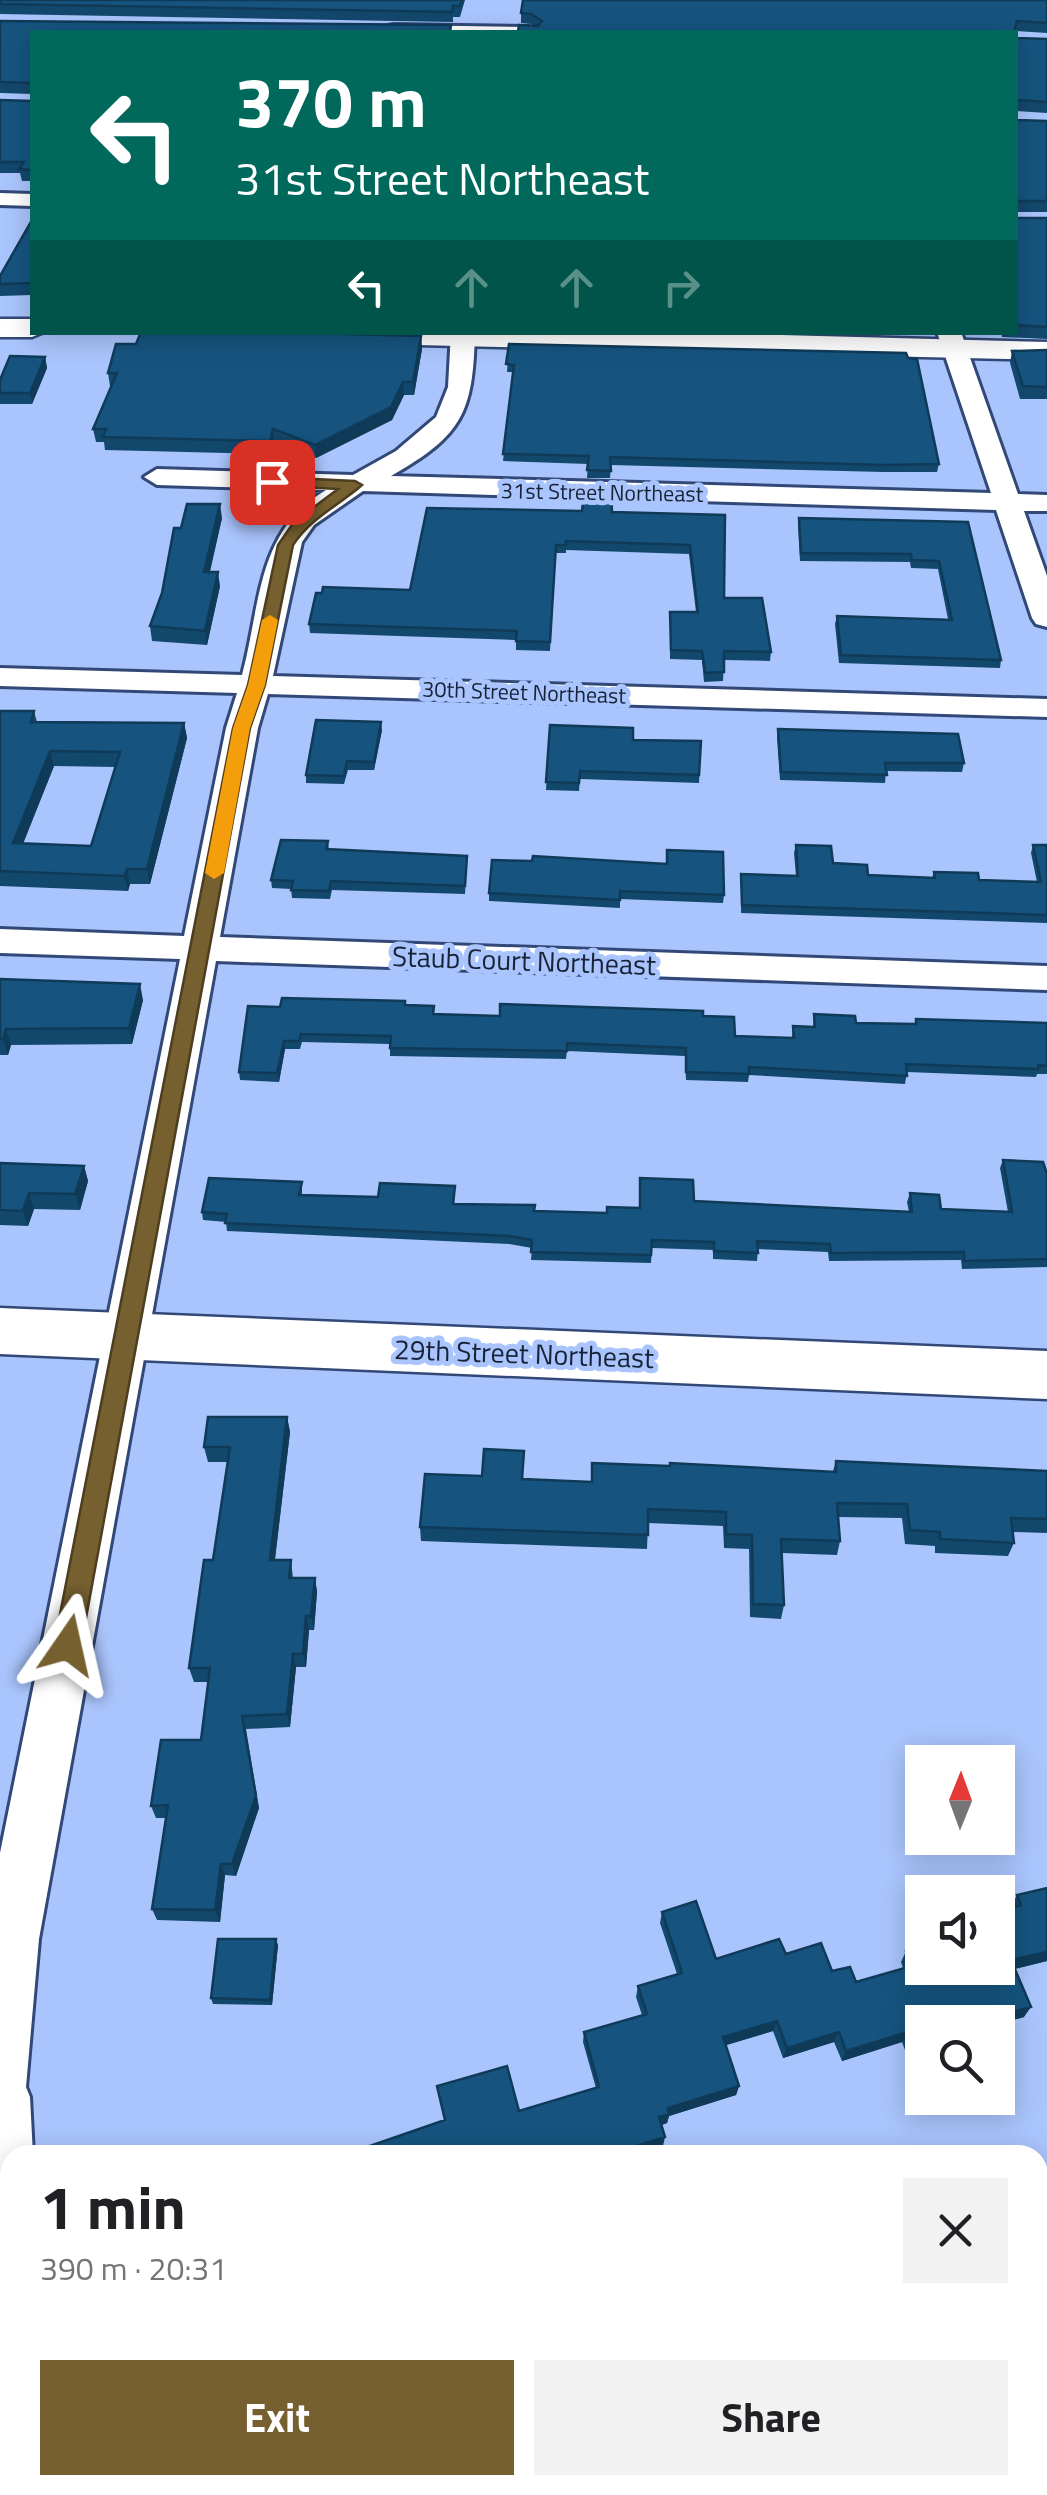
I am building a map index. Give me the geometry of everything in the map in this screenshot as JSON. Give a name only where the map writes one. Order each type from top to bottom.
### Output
[{"type":"main road","points":[[0,328],[30,328]]},
{"type":"main road","points":[[463,335],[952,341],[1047,351]]},
{"type":"main road","name":"29th Street Northeast","points":[[0,1331],[1047,1375]]},
{"type":"street","points":[[369,30],[511,30]]},
{"type":"street","points":[[0,199],[30,200]]},
{"type":"street","points":[[0,2078],[6,1939],[127,1336],[242,728],[257,685],[286,545],[299,525],[324,503],[418,448],[450,416],[460,394],[463,335]]},
{"type":"street","points":[[952,341],[1047,618]]},
{"type":"street","name":"31st Street Northeast","points":[[157,477],[1047,503]]},
{"type":"street","name":"30th Street Northeast","points":[[0,677],[1047,708]]},
{"type":"street","name":"Staub Court Northeast","points":[[0,941],[1047,978]]},
{"type":"street","points":[[0,2097],[2,2145]]},
{"type":"building","points":[[0,0],[462,0],[460,6],[453,6],[452,12],[0,4]]},
{"type":"building","points":[[523,0],[1047,0],[1047,23],[1017,21],[1015,30],[518,30],[519,25],[538,26],[542,21],[521,13]]},
{"type":"building","points":[[0,21],[451,25],[450,30],[30,30],[30,83],[0,82]]},
{"type":"building","points":[[1018,38],[1047,39],[1047,102],[1018,100]]},
{"type":"building","points":[[0,100],[30,101],[30,170],[19,169],[24,162],[0,162]]},
{"type":"building","points":[[1018,120],[1047,121],[1047,201],[1018,201]]},
{"type":"building","points":[[1018,218],[1047,218],[1047,327],[1018,325]]},
{"type":"building","points":[[30,224],[30,283],[0,284],[0,276]]},
{"type":"building","points":[[140,335],[421,336],[413,382],[403,382],[391,407],[315,445],[273,429],[270,441],[103,437],[106,429],[93,429],[117,373],[108,373],[116,344],[136,344]]},
{"type":"building","points":[[509,344],[906,353],[908,358],[917,359],[939,464],[610,457],[611,471],[587,470],[589,456],[503,454],[514,365],[506,364]]},
{"type":"building","points":[[1047,350],[1047,387],[1023,386],[1012,351]]},
{"type":"building","points":[[10,356],[45,357],[30,393],[0,393],[0,380]]},
{"type":"building","points":[[584,493],[611,494],[612,512],[725,515],[724,598],[762,598],[771,652],[724,651],[724,672],[705,673],[702,651],[671,650],[670,612],[698,612],[690,545],[566,541],[566,545],[556,545],[550,642],[516,641],[517,631],[309,624],[316,593],[322,593],[323,587],[410,590],[427,508],[582,511]]},
{"type":"building","points":[[187,504],[220,504],[204,572],[218,572],[205,631],[150,626],[162,593],[174,528],[181,528]]},
{"type":"building","points":[[799,518],[968,522],[1001,660],[841,655],[837,616],[952,620],[939,561],[912,560],[911,554],[801,553]]},
{"type":"building","points":[[0,711],[34,711],[31,722],[184,723],[147,869],[127,869],[124,876],[0,871]],"holes":[[[50,751],[120,752],[91,846],[13,843]]]},
{"type":"building","points":[[316,720],[381,722],[374,762],[347,761],[344,776],[306,775]]},
{"type":"building","points":[[550,725],[633,728],[633,740],[701,741],[699,775],[580,771],[579,783],[546,782]]},
{"type":"building","points":[[778,729],[958,734],[964,763],[885,763],[887,775],[781,772]]},
{"type":"building","points":[[281,840],[328,841],[326,849],[467,856],[465,886],[331,881],[329,891],[291,890],[293,881],[271,880]]},
{"type":"building","points":[[796,845],[831,846],[833,863],[867,865],[868,875],[935,878],[934,872],[978,873],[979,880],[1041,882],[1033,845],[1047,845],[1047,915],[742,905],[741,874],[798,876]]},
{"type":"building","points":[[667,850],[723,852],[724,895],[620,891],[620,900],[489,893],[492,860],[532,861],[533,856],[667,864]]},
{"type":"building","points":[[0,979],[140,984],[129,1028],[6,1029],[0,1039]]},
{"type":"building","points":[[282,998],[405,1001],[405,1005],[434,1006],[433,1014],[500,1016],[500,1004],[703,1011],[703,1016],[734,1017],[735,1036],[794,1038],[793,1026],[815,1027],[814,1014],[855,1016],[856,1023],[916,1024],[916,1019],[1047,1023],[1047,1066],[1038,1065],[1038,1069],[906,1064],[907,1076],[749,1067],[749,1074],[686,1072],[686,1048],[567,1043],[567,1051],[390,1048],[391,1036],[301,1034],[299,1041],[284,1041],[277,1073],[239,1072],[248,1006],[280,1007]]},
{"type":"building","points":[[1003,1160],[1043,1162],[1047,1174],[1047,1259],[964,1261],[964,1252],[831,1253],[830,1244],[757,1241],[758,1253],[714,1251],[714,1242],[652,1240],[651,1255],[531,1252],[532,1240],[509,1236],[225,1223],[227,1214],[202,1212],[209,1178],[302,1182],[299,1195],[378,1197],[380,1183],[455,1186],[453,1204],[535,1205],[534,1211],[607,1213],[607,1207],[640,1208],[640,1178],[693,1180],[694,1201],[912,1212],[910,1193],[939,1195],[941,1209],[1012,1212]]},
{"type":"building","points":[[0,1163],[84,1166],[75,1194],[29,1193],[23,1211],[0,1210]]},
{"type":"building","points":[[208,1417],[287,1417],[270,1560],[291,1560],[289,1578],[315,1578],[311,1616],[306,1616],[303,1654],[293,1654],[287,1714],[242,1716],[256,1796],[232,1864],[221,1864],[215,1910],[152,1909],[168,1805],[151,1806],[161,1740],[201,1740],[210,1668],[189,1668],[204,1560],[213,1560],[230,1447],[204,1447]]},
{"type":"building","points":[[484,1449],[524,1451],[522,1479],[592,1482],[592,1463],[836,1472],[836,1461],[1047,1471],[1047,1519],[1011,1518],[1014,1543],[940,1539],[940,1532],[910,1530],[907,1504],[837,1503],[840,1541],[781,1539],[784,1605],[753,1604],[752,1535],[726,1534],[726,1512],[648,1509],[648,1535],[420,1527],[425,1474],[482,1476]]},
{"type":"building","points":[[1047,1888],[1047,1952],[1015,1959],[1015,1907],[1021,1905],[1017,1895]]},
{"type":"building","points":[[696,1901],[716,1959],[779,1939],[786,1954],[821,1943],[832,1971],[850,1967],[856,1982],[905,1968],[905,1985],[1015,1985],[1015,1969],[1031,2007],[1015,2011],[1015,2005],[905,2005],[905,2033],[846,2051],[839,2032],[787,2048],[777,2021],[723,2037],[739,2086],[668,2108],[669,2114],[659,2117],[665,2137],[640,2145],[373,2145],[445,2120],[437,2086],[507,2066],[519,2111],[599,2087],[584,2032],[647,2014],[638,1986],[682,1973],[662,1912]]},
{"type":"building","points":[[218,1939],[276,1939],[270,2000],[211,1998]]},
{"type":"slow traffic","points":[[214,873],[242,728],[257,685],[270,620]]},
{"type":"route","points":[[68,1645],[242,728],[257,685],[286,545],[299,525],[324,503],[355,485],[272,482]]}]
